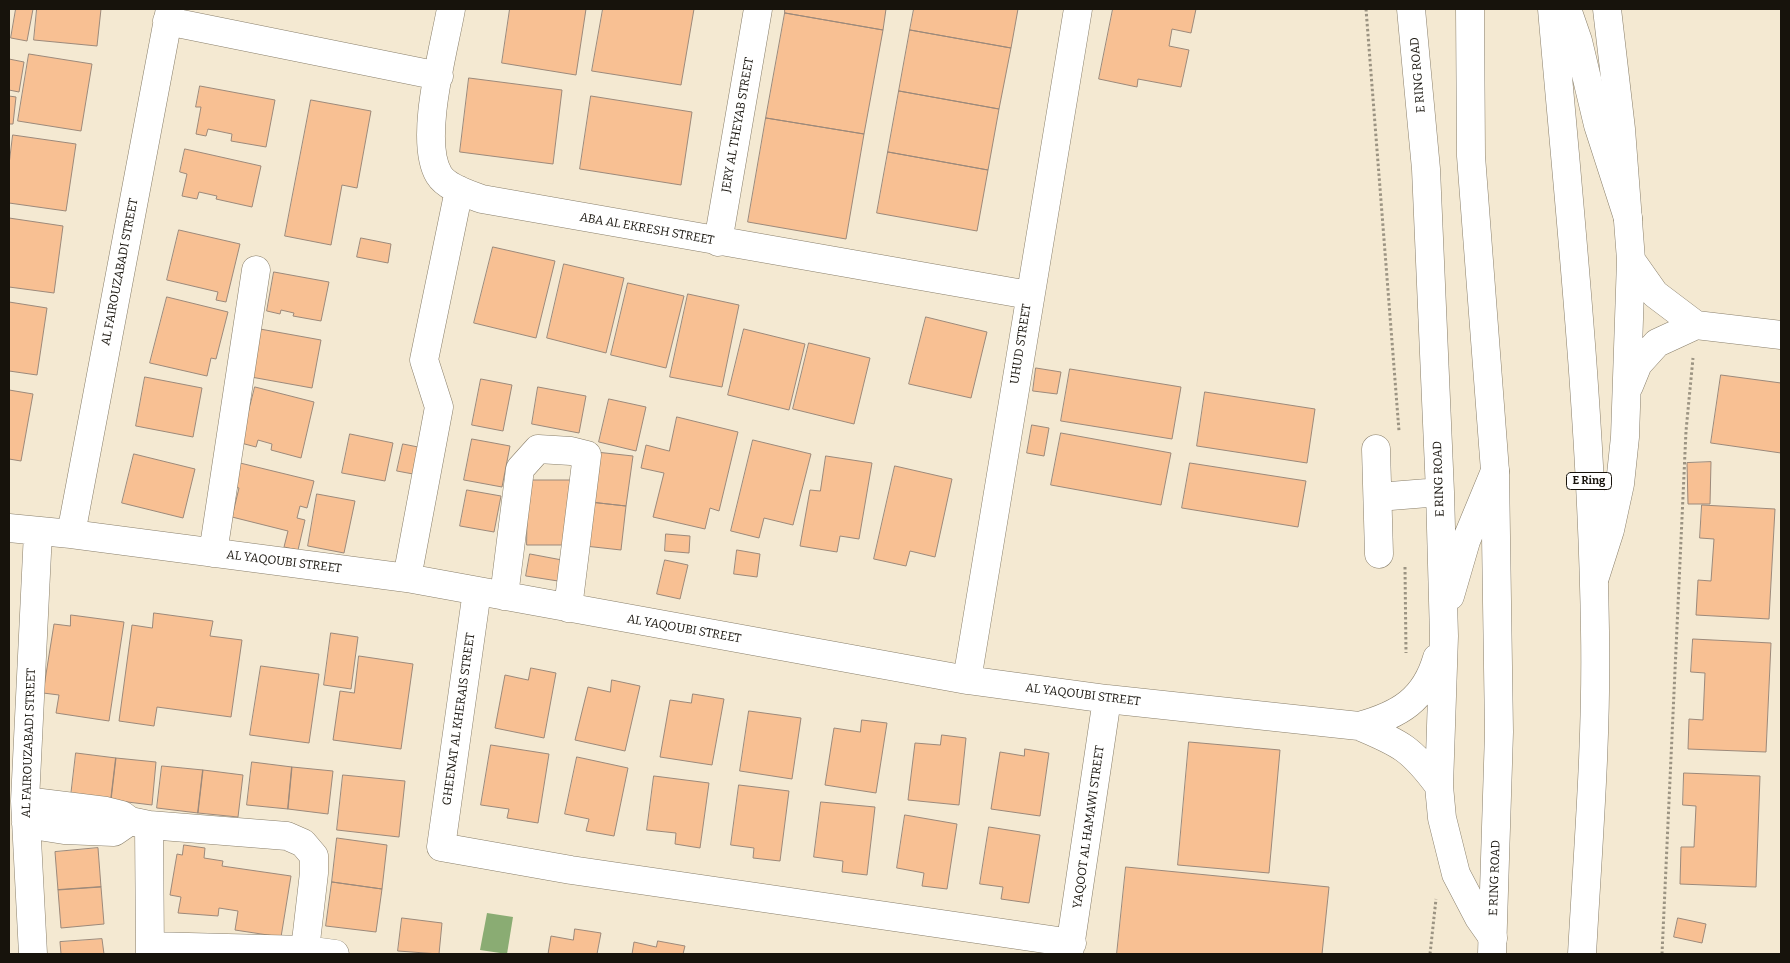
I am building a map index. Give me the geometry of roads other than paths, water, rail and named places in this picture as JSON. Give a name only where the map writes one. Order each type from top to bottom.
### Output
[{"type":"street","name":"ABA AL EKRESH STREET","points":[[451,9],[432,118],[432,152],[440,176],[458,190],[482,199],[718,242],[1029,295]]},
{"type":"street","name":"JERY AL THEYAB STREET","points":[[718,242],[758,9]]},
{"type":"street","name":"UHUD STREET","points":[[967,680],[1029,295],[1078,9]]},
{"type":"street","name":"E RING ROAD","points":[[1411,9],[1426,169],[1440,492],[1444,636],[1439,786],[1442,818],[1456,874],[1492,946]]},
{"type":"street","name":"E RING ROAD","points":[[1470,9],[1471,156],[1495,471],[1499,732],[1492,946]]},
{"type":"street","name":"E Ring","points":[[1552,9],[1588,422],[1594,581],[1595,634],[1591,795],[1582,954]]},
{"type":"street","points":[[1567,9],[1578,41],[1598,126],[1628,218]]},
{"type":"street","points":[[1594,581],[1610,530],[1620,484],[1627,390],[1631,260],[1622,129],[1607,9]]},
{"type":"street","points":[[168,15],[439,76]]},
{"type":"street","name":"AL FAIROUZABADI STREET","points":[[72,534],[168,15]]},
{"type":"street","points":[[407,578],[439,407],[424,360],[458,190]]},
{"type":"street","points":[[1631,260],[1655,294],[1696,325],[1781,335]]},
{"type":"street","points":[[212,554],[256,270]]},
{"type":"street","points":[[1627,390],[1638,364],[1657,343],[1696,325]]},
{"type":"street","points":[[1379,554],[1378,497],[1388,442]]},
{"type":"street","points":[[504,596],[520,469],[538,449],[571,451],[586,455],[568,608]]},
{"type":"street","points":[[1444,636],[1448,603],[1466,542],[1495,471]]},
{"type":"street","points":[[1378,497],[1440,492]]},
{"type":"street","name":"AL YAQOUBI STREET","points":[[9,528],[72,534],[212,554],[407,578],[967,680],[1107,699],[1359,726],[1395,741],[1420,761],[1439,786]]},
{"type":"street","name":"AL FAIROUZABADI STREET","points":[[33,954],[26,812],[38,532]]},
{"type":"street","name":"GHEENAT AL KHERAIS STREET","points":[[477,591],[441,847],[571,870],[1071,949]]},
{"type":"street","name":"AL YAQOUBI STREET","points":[[1359,726],[1386,718],[1407,706],[1422,692],[1433,673],[1444,636]]},
{"type":"street","name":"YAQOOT AL HAMAWI STREET","points":[[1071,949],[1107,699]]},
{"type":"street","points":[[26,812],[106,811],[122,815],[139,823],[287,836],[303,843],[314,856],[314,873],[305,950]]},
{"type":"street","points":[[139,823],[150,950],[305,950],[335,954]]}]
